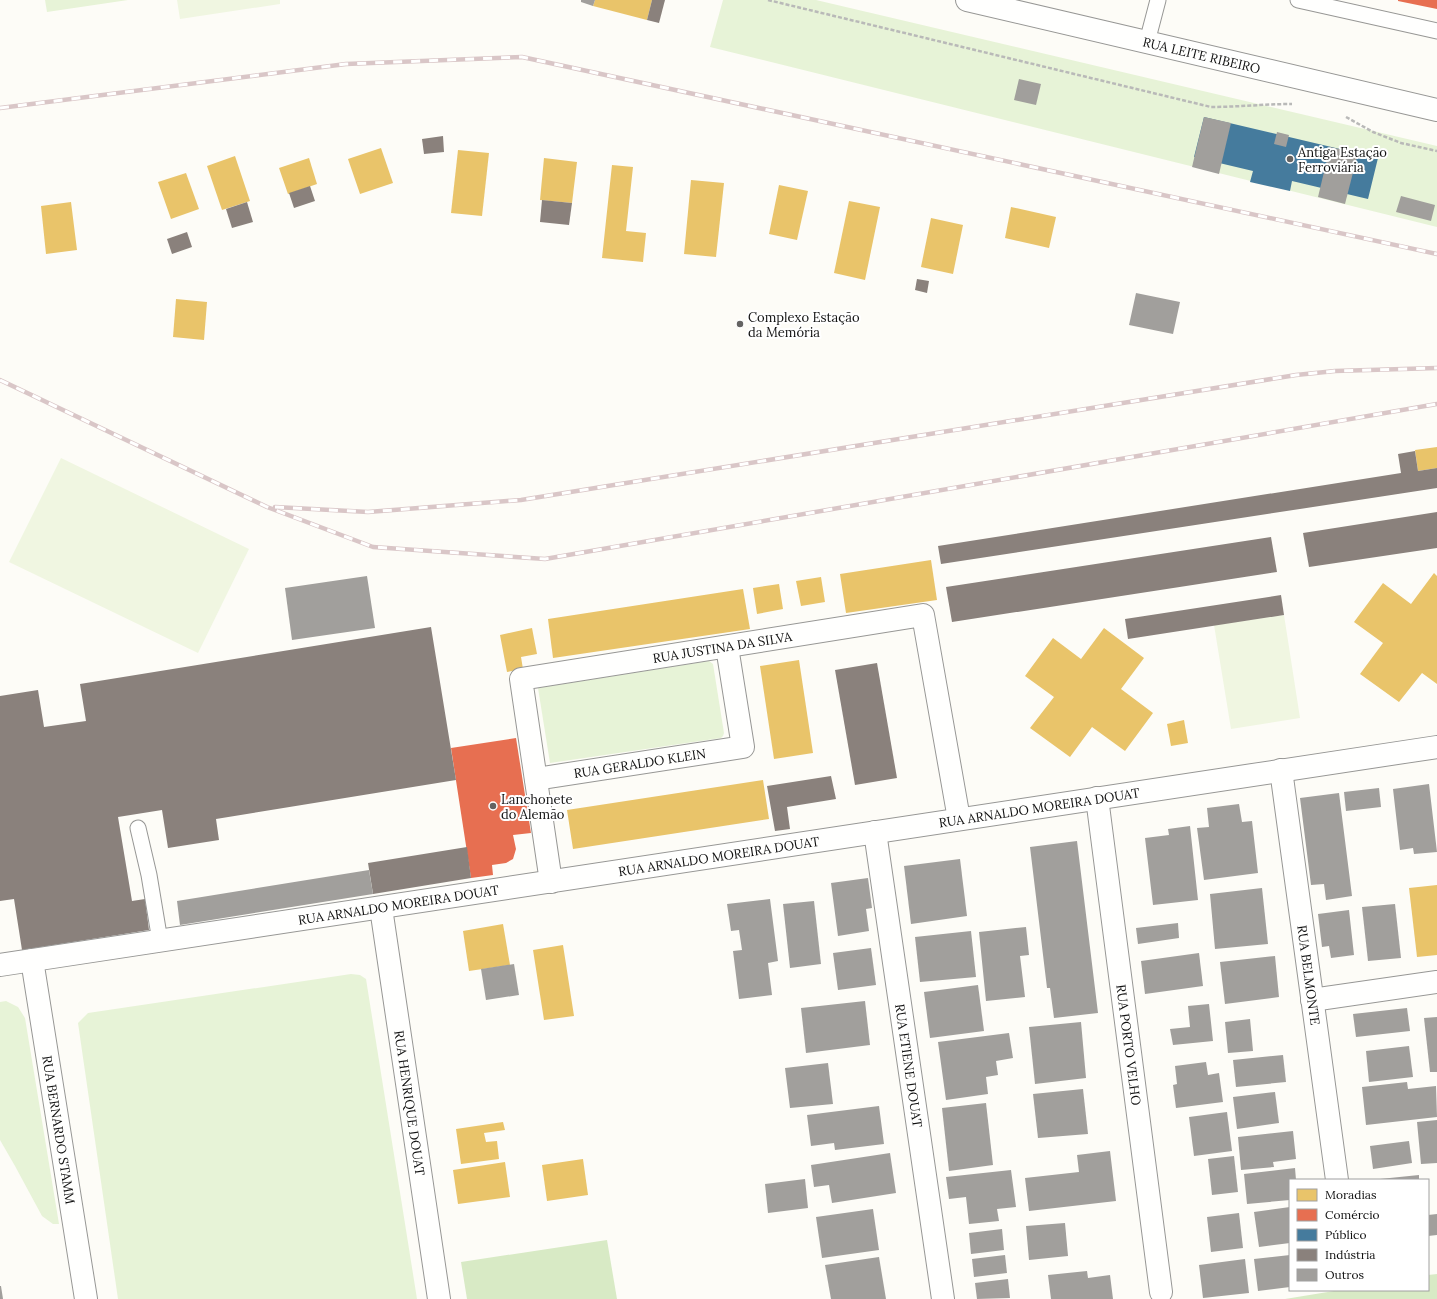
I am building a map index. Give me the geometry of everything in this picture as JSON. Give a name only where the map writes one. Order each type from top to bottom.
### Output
[{"type":"street","name":"RUA LEITE RIBEIRO","points":[[967,0],[1437,110]]},
{"type":"street","name":"RUA JUSTINA DA SILVA","points":[[536,779],[521,679],[924,615],[959,819]]},
{"type":"street","name":"RUA GERALDO KLEIN","points":[[536,779],[743,747],[727,647]]},
{"type":"street","name":"RUA ARNALDO MOREIRA DOUAT","points":[[0,965],[1437,747]]},
{"type":"street","name":"RUA BELMONTE","points":[[1281,770],[1337,1179]]},
{"type":"street","points":[[536,779],[551,882]]},
{"type":"street","name":"RUA PORTO VELHO","points":[[1097,798],[1162,1292]]},
{"type":"street","name":"RUA ETIENE DOUAT","points":[[875,832],[943,1299]]},
{"type":"street","name":"RUA HENRIQUE DOUAT","points":[[381,908],[439,1299]]},
{"type":"street","name":"RUA BERNARDO STAMM","points":[[32,960],[86,1299]]},
{"type":"street","points":[[1312,1000],[1437,982]]},
{"type":"lane","points":[[1147,42],[1158,0]]},
{"type":"lane","points":[[1298,0],[1437,31]]},
{"type":"lane","points":[[138,828],[149,875],[160,941]]},
{"type":"path","points":[[768,0],[1211,107],[1238,108],[1268,104],[1296,104]]},
{"type":"path","points":[[1342,114],[1380,135],[1437,151]]},
{"type":"green space","points":[[45,0],[128,0],[47,12]]},
{"type":"green space","points":[[177,0],[280,0],[280,4],[180,19]]},
{"type":"green space","points":[[723,0],[816,0],[1437,146],[1437,227],[710,47]]},
{"type":"green space","points":[[61,458],[249,549],[198,653],[9,562]]},
{"type":"green space","points":[[1284,615],[1300,718],[1231,729],[1214,625]]},
{"type":"green space","points":[[709,661],[713,664],[724,733],[721,738],[550,763],[538,688]]},
{"type":"green space","points":[[351,974],[360,975],[366,979],[417,1299],[118,1299],[78,1023],[88,1013]]},
{"type":"green space","points":[[6,1001],[18,1007],[25,1018],[59,1224],[53,1224],[42,1216],[0,1140],[0,1002]]},
{"type":"green space","points":[[607,1240],[617,1299],[467,1299],[461,1262]]},
{"type":"green space","points":[[1437,1274],[1437,1299],[1285,1299],[1334,1291],[1429,1291],[1429,1275]]},
{"type":"building: Moradias","points":[[595,0],[652,0],[647,20],[593,6]]},
{"type":"building: Moradias","points":[[381,148],[393,183],[360,194],[348,159]]},
{"type":"building: Moradias","points":[[458,150],[489,153],[482,216],[451,213]]},
{"type":"building: Moradias","points":[[235,156],[250,201],[222,210],[207,166]]},
{"type":"building: Moradias","points":[[309,158],[317,184],[288,194],[279,168]]},
{"type":"building: Moradias","points":[[544,158],[577,162],[572,203],[540,200]]},
{"type":"building: Moradias","points":[[612,165],[633,167],[626,231],[646,233],[643,262],[602,258]]},
{"type":"building: Moradias","points":[[186,173],[199,209],[171,219],[158,182]]},
{"type":"building: Moradias","points":[[691,180],[724,183],[716,257],[684,254]]},
{"type":"building: Moradias","points":[[779,185],[808,191],[797,240],[769,234]]},
{"type":"building: Moradias","points":[[849,201],[880,207],[865,280],[834,273]]},
{"type":"building: Moradias","points":[[71,202],[77,250],[46,254],[41,206]]},
{"type":"building: Moradias","points":[[1011,207],[1056,217],[1049,248],[1005,238]]},
{"type":"building: Moradias","points":[[931,218],[963,225],[953,274],[921,267]]},
{"type":"building: Moradias","points":[[176,299],[207,302],[204,340],[173,337]]},
{"type":"building: Moradias","points":[[1437,447],[1437,468],[1418,471],[1415,450]]},
{"type":"building: Moradias","points":[[931,560],[937,600],[846,613],[840,574]]},
{"type":"building: Moradias","points":[[1434,573],[1437,576],[1437,684],[1422,673],[1399,702],[1360,674],[1383,643],[1354,622],[1383,583],[1411,604]]},
{"type":"building: Moradias","points":[[821,577],[825,602],[801,606],[796,581]]},
{"type":"building: Moradias","points":[[779,584],[783,609],[757,614],[753,588]]},
{"type":"building: Moradias","points":[[743,589],[750,629],[553,658],[548,619]]},
{"type":"building: Moradias","points":[[532,628],[537,654],[521,657],[523,669],[507,672],[500,635]]},
{"type":"building: Moradias","points":[[1104,628],[1144,658],[1121,689],[1153,713],[1125,751],[1092,727],[1070,757],[1030,728],[1054,697],[1025,676],[1053,638],[1081,659]]},
{"type":"building: Moradias","points":[[799,660],[813,753],[774,759],[760,666]]},
{"type":"building: Moradias","points":[[1184,720],[1188,743],[1171,746],[1167,724]]},
{"type":"building: Moradias","points":[[763,780],[769,819],[573,849],[567,810]]},
{"type":"building: Moradias","points":[[1437,885],[1437,955],[1417,957],[1409,888]]},
{"type":"building: Moradias","points":[[503,924],[510,965],[469,971],[463,931]]},
{"type":"building: Moradias","points":[[563,945],[574,1016],[544,1020],[533,950]]},
{"type":"building: Moradias","points":[[503,1122],[505,1130],[484,1133],[486,1142],[497,1141],[499,1159],[461,1164],[456,1129]]},
{"type":"building: Moradias","points":[[583,1159],[588,1195],[547,1201],[542,1165]]},
{"type":"building: Moradias","points":[[505,1162],[510,1197],[458,1204],[453,1170]]},
{"type":"building: Comércio","points":[[1437,0],[1437,9],[1398,1]]},
{"type":"building: Comércio","name":"Lanchonete do Alemão","points":[[516,738],[531,833],[513,835],[516,849],[513,859],[506,863],[492,865],[493,875],[471,878],[451,748]]},
{"type":"building: Público","points":[[1204,117],[1378,158],[1368,199],[1292,181],[1290,191],[1250,182],[1253,171],[1194,157]]},
{"type":"building: Indústria","points":[[652,0],[665,0],[659,23],[647,20]]},
{"type":"building: Indústria","points":[[443,136],[444,152],[424,154],[422,139]]},
{"type":"building: Indústria","points":[[310,186],[315,201],[294,208],[289,193]]},
{"type":"building: Indústria","points":[[542,200],[572,203],[569,225],[540,222]]},
{"type":"building: Indústria","points":[[247,202],[253,222],[232,228],[226,209]]},
{"type":"building: Indústria","points":[[187,232],[192,247],[172,254],[167,239]]},
{"type":"building: Indústria","points":[[917,279],[929,281],[927,293],[915,290]]},
{"type":"building: Indústria","points":[[1415,451],[1418,471],[1437,468],[1437,488],[941,564],[938,546],[1401,473],[1398,454]]},
{"type":"building: Indústria","points":[[1437,512],[1437,548],[1309,567],[1303,533]]},
{"type":"building: Indústria","points":[[1271,537],[1277,572],[952,622],[946,587]]},
{"type":"building: Indústria","points":[[1281,595],[1284,615],[1128,639],[1125,619]]},
{"type":"building: Indústria","points":[[431,627],[456,780],[216,819],[219,840],[168,848],[162,810],[118,817],[132,901],[145,899],[149,930],[22,950],[14,899],[0,901],[0,696],[38,690],[44,727],[86,721],[80,684]]},
{"type":"building: Indústria","points":[[877,663],[897,778],[855,785],[835,670]]},
{"type":"building: Indústria","points":[[831,776],[836,799],[787,807],[790,829],[775,831],[767,786]]},
{"type":"building: Indústria","points":[[467,847],[471,878],[373,894],[368,863]]},
{"type":"building: Outros","points":[[581,0],[595,0],[593,6],[581,2]]},
{"type":"building: Outros","points":[[1019,79],[1041,84],[1036,105],[1014,100]]},
{"type":"building: Outros","points":[[1204,117],[1231,123],[1219,174],[1192,167]]},
{"type":"building: Outros","points":[[1277,132],[1289,135],[1286,147],[1274,144]]},
{"type":"building: Outros","points":[[1330,147],[1358,153],[1345,204],[1318,197]]},
{"type":"building: Outros","points":[[1401,196],[1435,205],[1431,221],[1396,212]]},
{"type":"building: Outros","points":[[1136,293],[1180,302],[1173,334],[1129,325]]},
{"type":"building: Outros","points":[[367,576],[375,628],[292,640],[285,588]]},
{"type":"building: Outros","points":[[1429,784],[1437,852],[1414,854],[1413,848],[1400,850],[1393,789]]},
{"type":"building: Outros","points":[[1379,788],[1381,807],[1346,811],[1344,792]]},
{"type":"building: Outros","points":[[1339,793],[1352,896],[1326,900],[1324,884],[1311,885],[1300,798]]},
{"type":"building: Outros","points":[[1239,804],[1242,822],[1252,821],[1258,873],[1204,880],[1197,828],[1209,827],[1207,808]]},
{"type":"building: Outros","points":[[1190,826],[1198,900],[1153,905],[1145,838],[1169,835],[1168,829]]},
{"type":"building: Outros","points":[[1077,841],[1098,1013],[1054,1018],[1050,988],[1047,988],[1030,847]]},
{"type":"building: Outros","points":[[960,859],[967,916],[911,924],[904,866]]},
{"type":"building: Outros","points":[[369,870],[373,894],[180,925],[177,901]]},
{"type":"building: Outros","points":[[868,878],[872,908],[866,909],[869,931],[838,936],[831,883]]},
{"type":"building: Outros","points":[[1262,888],[1268,944],[1215,949],[1210,894]]},
{"type":"building: Outros","points":[[770,899],[778,961],[768,963],[772,995],[739,999],[733,951],[742,950],[739,930],[731,931],[727,904]]},
{"type":"building: Outros","points":[[814,901],[821,964],[790,968],[783,904]]},
{"type":"building: Outros","points":[[1395,904],[1401,958],[1368,961],[1362,907]]},
{"type":"building: Outros","points":[[1349,910],[1354,955],[1331,958],[1329,946],[1322,947],[1318,914]]},
{"type":"building: Outros","points":[[1178,923],[1179,938],[1138,944],[1136,928]]},
{"type":"building: Outros","points":[[1026,927],[1029,955],[1020,956],[1025,997],[986,1001],[979,932]]},
{"type":"building: Outros","points":[[971,931],[976,977],[920,982],[915,937]]},
{"type":"building: Outros","points":[[871,948],[876,985],[838,990],[833,953]]},
{"type":"building: Outros","points":[[1199,953],[1203,986],[1145,994],[1141,961]]},
{"type":"building: Outros","points":[[1275,956],[1279,997],[1225,1004],[1220,962]]},
{"type":"building: Outros","points":[[514,964],[519,995],[486,1000],[481,969]]},
{"type":"building: Outros","points":[[978,985],[984,1031],[930,1038],[924,992]]},
{"type":"building: Outros","points":[[865,1001],[870,1045],[806,1053],[801,1008]]},
{"type":"building: Outros","points":[[1209,1004],[1213,1041],[1173,1045],[1170,1029],[1190,1027],[1188,1006]]},
{"type":"building: Outros","points":[[1407,1008],[1410,1031],[1356,1037],[1353,1014]]},
{"type":"building: Outros","points":[[1437,1017],[1437,1072],[1430,1072],[1424,1018]]},
{"type":"building: Outros","points":[[1250,1019],[1253,1051],[1228,1053],[1225,1022]]},
{"type":"building: Outros","points":[[1081,1022],[1086,1078],[1035,1084],[1029,1027]]},
{"type":"building: Outros","points":[[1009,1033],[1013,1058],[996,1061],[998,1075],[986,1077],[988,1094],[946,1100],[938,1042]]},
{"type":"building: Outros","points":[[1409,1046],[1413,1077],[1369,1082],[1366,1051]]},
{"type":"building: Outros","points":[[1283,1055],[1286,1082],[1236,1087],[1233,1060]]},
{"type":"building: Outros","points":[[1206,1062],[1208,1075],[1219,1073],[1223,1102],[1176,1108],[1173,1085],[1177,1084],[1175,1066]]},
{"type":"building: Outros","points":[[828,1063],[833,1104],[790,1108],[785,1068]]},
{"type":"building: Outros","points":[[1407,1082],[1408,1089],[1436,1086],[1437,1117],[1366,1125],[1362,1087]]},
{"type":"building: Outros","points":[[1083,1089],[1088,1134],[1038,1138],[1033,1094]]},
{"type":"building: Outros","points":[[1275,1092],[1279,1123],[1237,1129],[1233,1097]]},
{"type":"building: Outros","points":[[986,1103],[993,1165],[949,1171],[942,1108]]},
{"type":"building: Outros","points":[[879,1106],[884,1144],[835,1150],[834,1143],[811,1146],[807,1115]]},
{"type":"building: Outros","points":[[1227,1112],[1232,1151],[1194,1156],[1189,1117]]},
{"type":"building: Outros","points":[[1437,1120],[1437,1163],[1421,1164],[1417,1122]]},
{"type":"building: Outros","points":[[1293,1131],[1296,1159],[1273,1162],[1274,1167],[1241,1170],[1238,1137]]},
{"type":"building: Outros","points":[[1409,1141],[1412,1163],[1373,1169],[1370,1146]]},
{"type":"building: Outros","points":[[1110,1151],[1116,1201],[1029,1211],[1025,1178],[1079,1172],[1077,1155]]},
{"type":"building: Outros","points":[[890,1153],[896,1193],[832,1203],[829,1185],[814,1187],[811,1165]]},
{"type":"building: Outros","points":[[1234,1156],[1238,1192],[1212,1195],[1208,1159]]},
{"type":"building: Outros","points":[[1295,1168],[1296,1179],[1289,1179],[1289,1200],[1247,1204],[1244,1174]]},
{"type":"building: Outros","points":[[1011,1170],[1016,1207],[997,1209],[999,1221],[969,1224],[966,1197],[949,1199],[946,1177]]},
{"type":"building: Outros","points":[[1419,1175],[1419,1179],[1380,1179]]},
{"type":"building: Outros","points":[[805,1179],[808,1208],[768,1213],[765,1184]]},
{"type":"building: Outros","points":[[1289,1207],[1289,1243],[1259,1247],[1254,1212]]},
{"type":"building: Outros","points":[[873,1209],[879,1250],[822,1258],[816,1217]]},
{"type":"building: Outros","points":[[1239,1213],[1243,1248],[1211,1252],[1207,1217]]},
{"type":"building: Outros","points":[[1437,1214],[1437,1235],[1429,1236],[1429,1215]]},
{"type":"building: Outros","points":[[1065,1223],[1068,1256],[1029,1260],[1026,1226]]},
{"type":"building: Outros","points":[[1002,1229],[1004,1250],[971,1254],[969,1233]]},
{"type":"building: Outros","points":[[1005,1255],[1007,1273],[974,1277],[972,1259]]},
{"type":"building: Outros","points":[[1289,1255],[1289,1287],[1258,1291],[1254,1259]]},
{"type":"building: Outros","points":[[879,1257],[886,1299],[831,1299],[825,1265]]},
{"type":"building: Outros","points":[[1245,1259],[1249,1293],[1203,1298],[1199,1265]]},
{"type":"building: Outros","points":[[1087,1271],[1088,1278],[1110,1275],[1113,1299],[1051,1299],[1048,1275]]},
{"type":"building: Outros","points":[[1008,1279],[1010,1298],[977,1299],[975,1283]]},
{"type":"building: Outros","points":[[1,1286],[3,1299],[0,1299]]},
{"type":"railway","points":[[0,108],[346,64],[522,57],[1437,254]]},
{"type":"railway","points":[[275,507],[368,512],[521,500],[1296,375],[1335,371],[1437,368]]},
{"type":"railway","points":[[0,380],[267,507],[373,547],[545,559],[1437,404]]},
{"type":"place","name":"Antiga Estação Ferroviária","points":[[1290,159]]},
{"type":"place","name":"Complexo Estação da Memória","points":[[740,324]]},
{"type":"place","name":"Lanchonete do Alemão","points":[[493,806]]}]
